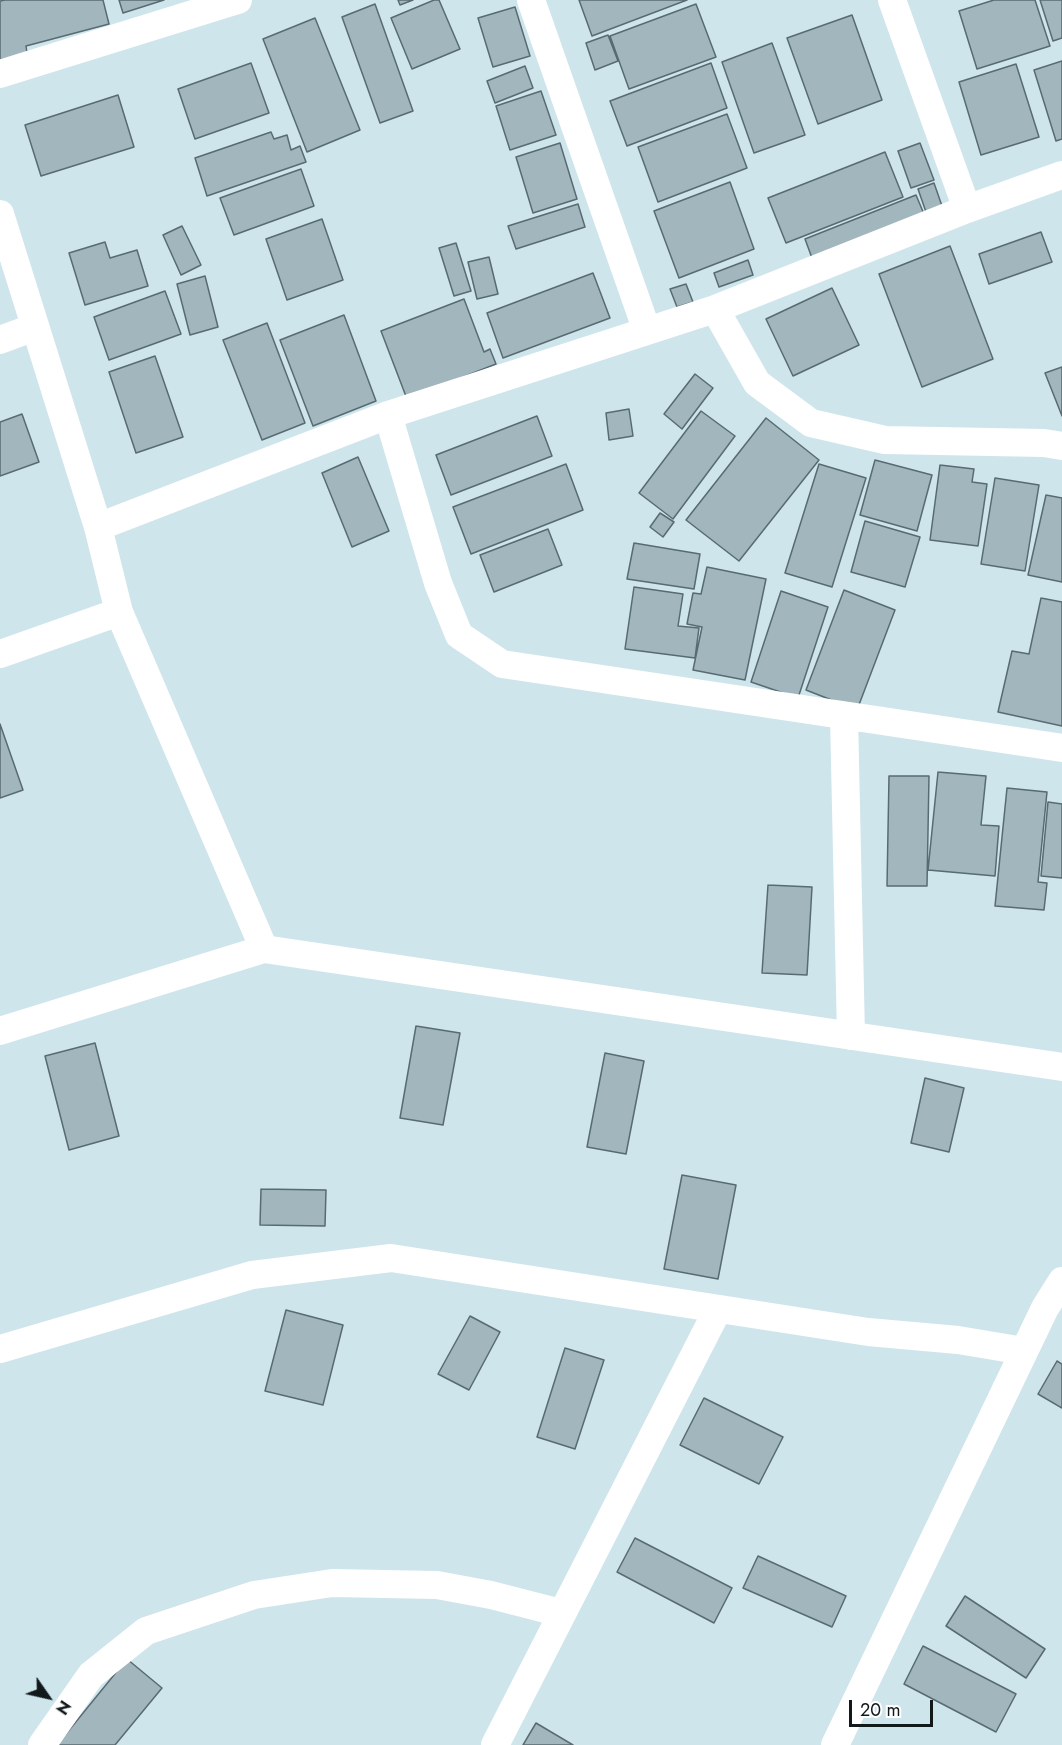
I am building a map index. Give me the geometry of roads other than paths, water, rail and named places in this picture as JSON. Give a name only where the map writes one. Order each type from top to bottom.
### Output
[{"type":"street","points":[[0,74],[238,0]]},
{"type":"street","points":[[531,0],[647,331]]},
{"type":"street","points":[[892,0],[967,209]]},
{"type":"street","points":[[98,527],[388,415],[715,309],[967,209],[1062,175]]},
{"type":"street","points":[[0,214],[98,527],[119,612],[264,950]]},
{"type":"street","points":[[715,309],[757,383],[811,423],[885,440],[1044,443],[1062,446]]},
{"type":"street","points":[[0,340],[35,327]]},
{"type":"street","points":[[388,415],[438,583],[459,635],[502,664],[1062,748]]},
{"type":"street","points":[[0,654],[119,612]]},
{"type":"street","points":[[844,716],[851,1036]]},
{"type":"street","points":[[0,1031],[264,950],[1062,1067]]},
{"type":"street","points":[[0,1349],[252,1275],[391,1258],[868,1332],[958,1340],[1024,1351]]},
{"type":"street","points":[[835,1745],[1045,1308],[1062,1281]]},
{"type":"street","points":[[495,1745],[718,1309]]},
{"type":"street","points":[[42,1745],[91,1675],[146,1631],[254,1596],[332,1583],[437,1586],[491,1594],[561,1613]]}]
